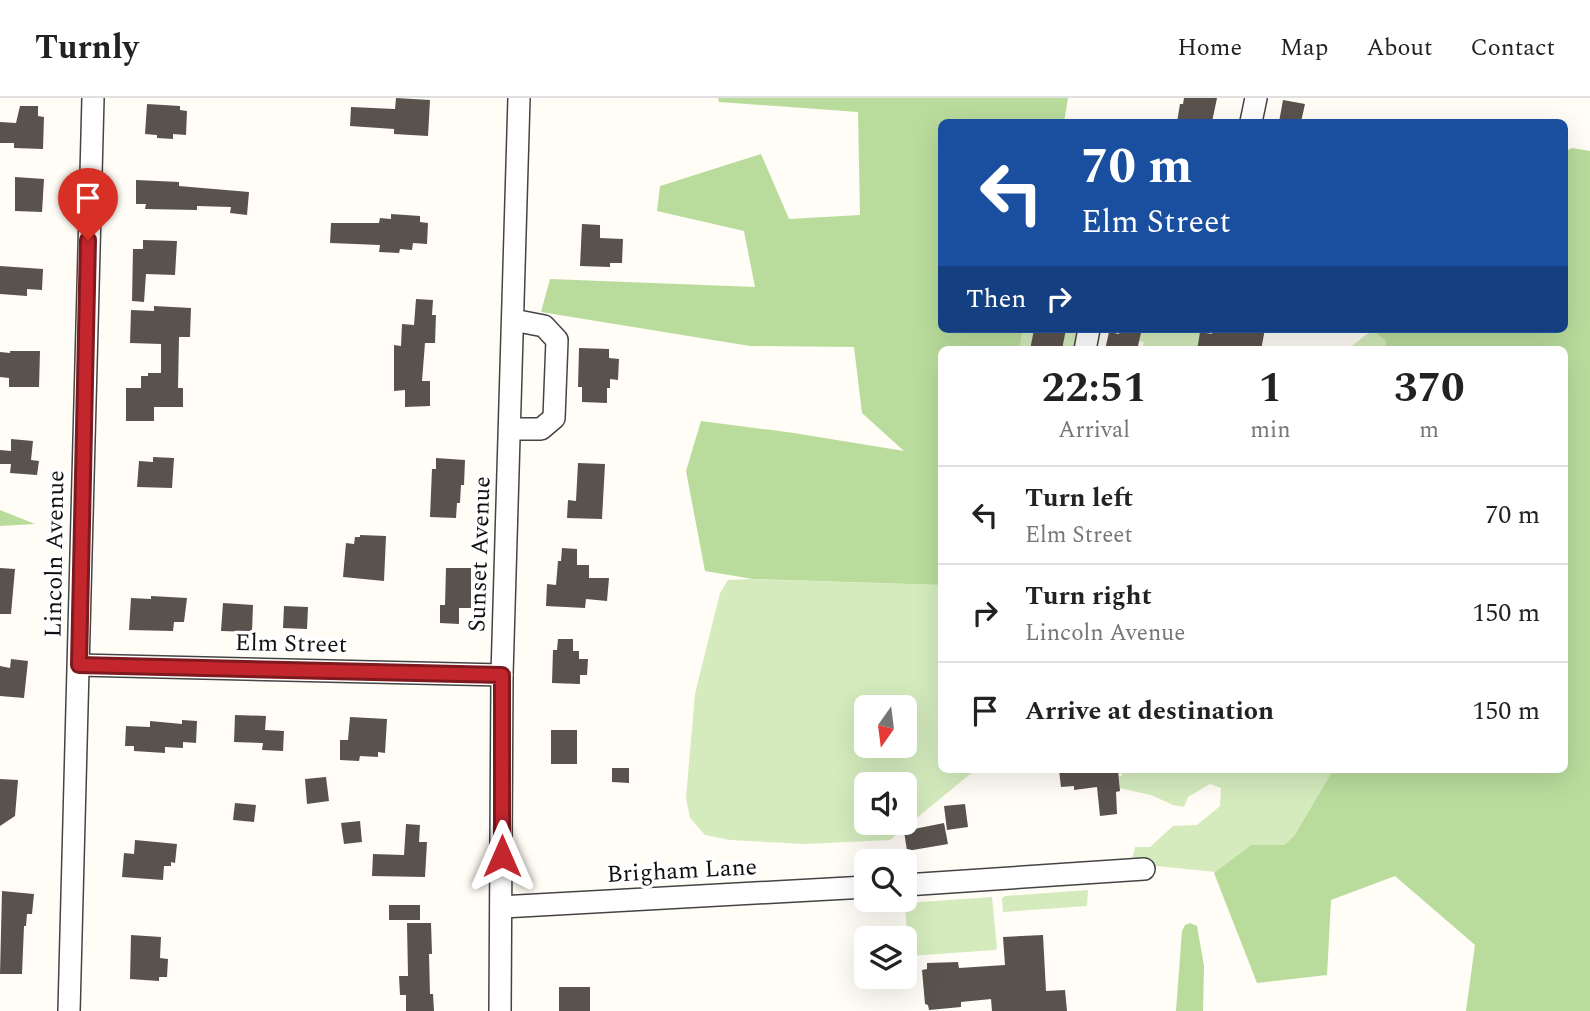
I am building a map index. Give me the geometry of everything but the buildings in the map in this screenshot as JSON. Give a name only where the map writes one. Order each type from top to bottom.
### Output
[{"type":"street","name":"Lincoln Avenue","points":[[69,1011],[93,98]]},
{"type":"street","name":"Sunset Avenue","points":[[500,1011],[502,675],[519,98]]},
{"type":"street","points":[[1252,119],[1256,98]]},
{"type":"street","points":[[511,429],[541,429],[554,418],[557,340],[544,326],[513,320]]},
{"type":"street","name":"Elm Street","points":[[79,665],[502,675]]},
{"type":"street","points":[[917,884],[1144,869]]},
{"type":"street","name":"Brigham Lane","points":[[501,907],[854,888]]},
{"type":"green space","points":[[718,98],[1068,98],[1064,119],[938,119],[938,333],[1022,333],[1020,346],[938,346],[938,585],[753,579],[705,571],[686,471],[701,421],[904,451],[862,413],[854,347],[750,346],[541,312],[550,279],[755,287],[744,231],[657,211],[660,186],[761,154],[789,219],[860,215],[858,112],[719,102]]},
{"type":"green space","points":[[1572,148],[1590,151],[1590,1011],[1466,1011],[1475,945],[1395,876],[1331,900],[1327,975],[1257,983],[1214,873],[1251,845],[1284,845],[1294,836],[1331,773],[1568,773],[1568,346],[1385,346],[1386,341],[1376,333],[1568,333],[1568,150]]},
{"type":"green space","points":[[1022,333],[1033,333],[1031,346],[1020,346]]},
{"type":"green space","points":[[1065,333],[1079,333],[1077,346],[1063,346]]},
{"type":"green space","points":[[1141,333],[1200,333],[1198,346],[1143,346],[1144,342],[1139,341]]},
{"type":"green space","points":[[1368,333],[1376,333],[1386,341],[1385,346],[1352,346]]},
{"type":"green space","points":[[0,510],[35,524],[0,526]]},
{"type":"green space","points":[[728,580],[938,585],[938,773],[971,773],[917,818],[917,772],[854,772],[854,835],[896,835],[890,840],[804,844],[730,840],[705,835],[690,818],[686,798],[695,694],[720,593]]},
{"type":"green space","points":[[1122,773],[1331,773],[1294,836],[1284,845],[1251,845],[1216,872],[1146,865],[1143,859],[1132,859],[1135,847],[1150,847],[1173,826],[1197,825],[1220,806],[1221,788],[1210,784],[1188,797],[1184,807],[1151,795],[1120,788],[1119,776],[1122,776]]},
{"type":"green space","points":[[1088,890],[1087,906],[1003,912],[1002,898],[1005,896]]},
{"type":"green space","points":[[992,897],[997,948],[917,955],[917,926],[907,926],[905,912],[917,912],[917,902]]},
{"type":"green space","points":[[1190,923],[1197,926],[1204,966],[1203,1011],[1176,1011],[1182,931],[1185,925]]},
{"type":"route","points":[[88,240],[79,665],[502,675],[502,856]]}]
